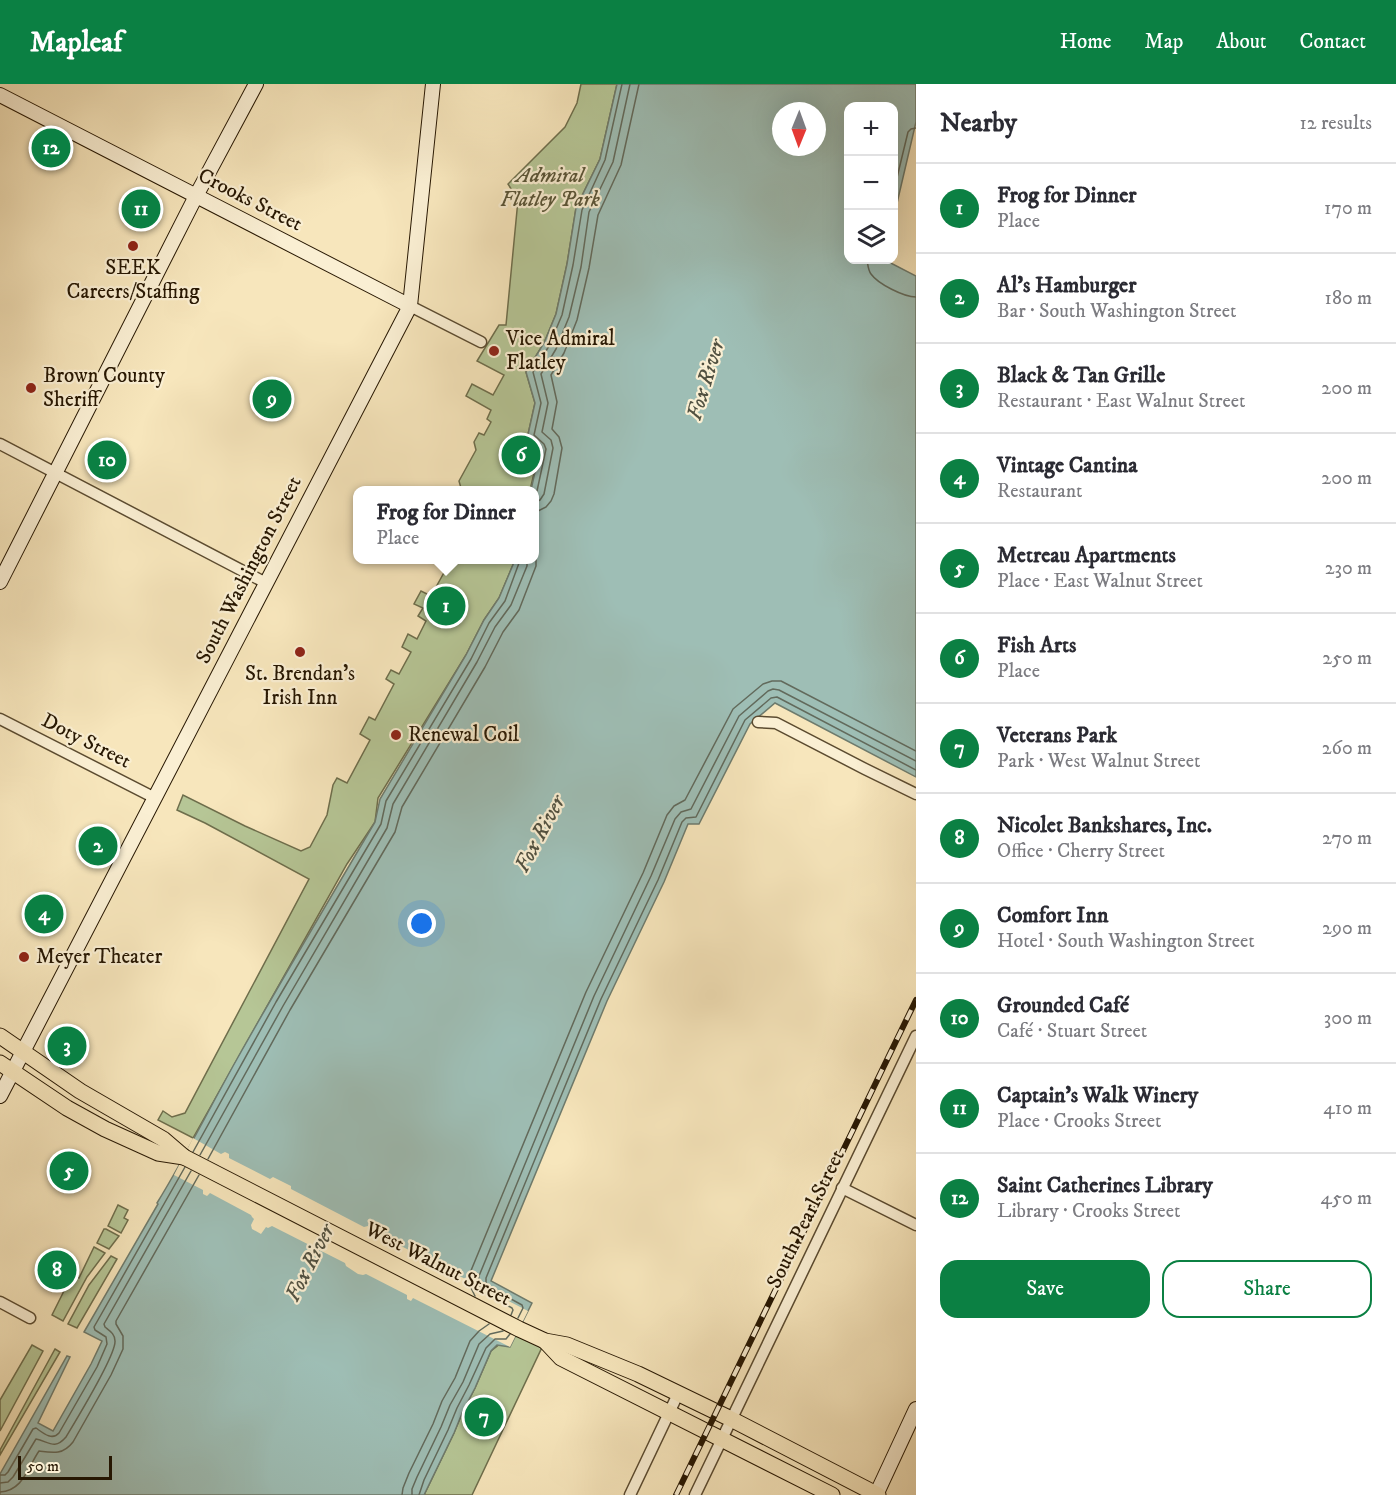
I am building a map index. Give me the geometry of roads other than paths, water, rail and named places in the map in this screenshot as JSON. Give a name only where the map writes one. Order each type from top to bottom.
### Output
[{"type":"main road","points":[[0,1036],[80,1091],[163,1139],[184,1156]]},
{"type":"main road","points":[[6,1067],[68,1108],[105,1129],[158,1153],[184,1156]]},
{"type":"main road","name":"West Walnut Street","points":[[184,1156],[519,1329],[545,1341],[567,1345],[638,1374],[731,1419],[877,1495]]},
{"type":"main road","name":"West Walnut Street","points":[[545,1341],[561,1358],[832,1495]]},
{"type":"street","points":[[0,582],[196,195],[256,84]]},
{"type":"street","name":"South Washington Street","points":[[0,1096],[6,1067],[22,1052],[410,306],[433,84]]},
{"type":"street","name":"Crooks Street","points":[[0,95],[481,342]]},
{"type":"street","points":[[0,444],[266,583]]},
{"type":"street","name":"Doty Street","points":[[0,719],[155,798]]},
{"type":"street","points":[[758,722],[776,723],[916,794]]},
{"type":"street","name":"South Pearl Street","points":[[694,1495],[916,1036]]},
{"type":"street","points":[[842,1188],[916,1225]]},
{"type":"street","points":[[0,1302],[30,1318]]},
{"type":"street","points":[[630,1495],[678,1394]]},
{"type":"street","points":[[877,1495],[916,1410]]},
{"type":"water","name":"Fox River","points":[[617,84],[916,84],[916,122],[898,199],[898,102],[844,102],[844,264],[893,264],[916,276],[916,777],[775,703],[750,724],[699,824],[688,824],[664,882],[607,1001],[491,1281],[532,1303],[510,1347],[497,1345],[491,1351],[424,1495],[0,1495],[0,1474],[67,1356],[70,1357],[38,1423],[53,1431],[91,1364],[102,1341],[84,1332],[158,1204],[254,1029],[375,822],[380,799],[499,598],[513,564],[539,564],[539,486],[532,486],[540,449],[527,439],[535,403],[526,372],[544,343],[556,314],[576,208],[600,159]]},
{"type":"railway","points":[[676,1495],[916,1000]]},
{"type":"place","name":"Saint Catherines Library","points":[[51,148]]},
{"type":"place","name":"Captain's Walk Winery","points":[[141,209]]},
{"type":"place","name":"SEEK Careers/Staffing","points":[[133,246]]},
{"type":"place","name":"Vice Admiral Flatley","points":[[494,351]]},
{"type":"place","name":"Brown County Sheriff","points":[[31,388]]},
{"type":"place","name":"Comfort Inn","points":[[272,399]]},
{"type":"place","name":"Fish Arts","points":[[521,455]]},
{"type":"place","name":"Grounded Café","points":[[107,460]]},
{"type":"place","name":"Frog for Dinner","points":[[446,606]]},
{"type":"place","name":"St. Brendan's Irish Inn","points":[[300,652]]},
{"type":"place","name":"Renewal Coil","points":[[396,735]]},
{"type":"place","name":"Al's Hamburger","points":[[98,846]]},
{"type":"place","name":"Vintage Cantina","points":[[44,914]]},
{"type":"place","name":"Meyer Theater","points":[[24,957]]},
{"type":"place","name":"Black & Tan Grille","points":[[67,1046]]},
{"type":"place","name":"Metreau Apartments","points":[[69,1171]]},
{"type":"place","name":"Nicolet Bankshares, Inc.","points":[[57,1270]]},
{"type":"place","name":"Veterans Park","points":[[484,1417]]},
{"type":"park label","name":"Admiral Flatley Park","points":[[550,188]]}]
